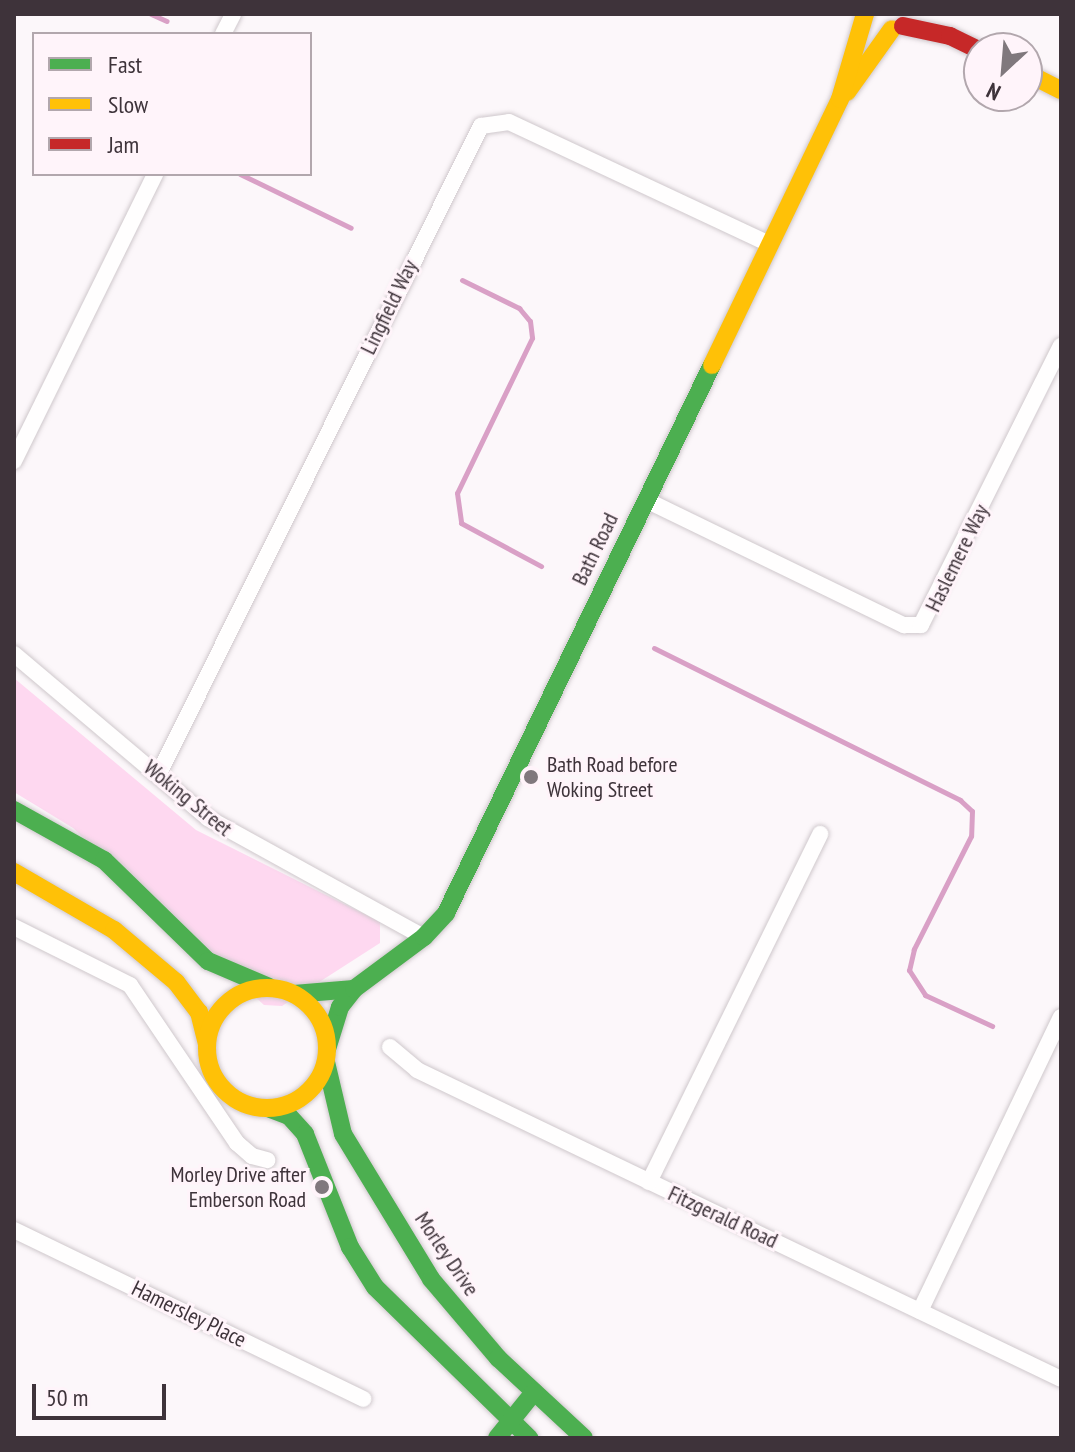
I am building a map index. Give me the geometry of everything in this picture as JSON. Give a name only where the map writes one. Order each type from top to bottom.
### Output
[{"type":"main road","points":[[865,14],[879,28],[903,23],[963,42]]},
{"type":"main road","name":"Bath Road","points":[[327,1056],[340,1007],[354,989],[424,937],[446,913],[469,871],[840,99],[865,14]]},
{"type":"main road","points":[[933,14],[950,36]]},
{"type":"main road","name":"Bath Road","points":[[840,99],[903,23]]},
{"type":"main road","points":[[1043,81],[1061,90]]},
{"type":"main road","points":[[14,810],[104,860],[152,901],[208,961],[294,994],[354,989]]},
{"type":"main road","points":[[14,872],[114,930],[176,982],[199,1012],[217,1082],[248,1105],[289,1116],[305,1134],[350,1247],[375,1287],[403,1320],[510,1419],[525,1437],[549,1407]]},
{"type":"main road","points":[[207,1045],[216,1018],[235,997],[274,988]]},
{"type":"main road","points":[[268,1108],[305,1095],[327,1056],[322,1022],[294,994]]},
{"type":"main road","name":"Morley Drive","points":[[327,1056],[343,1134],[431,1279],[465,1322],[584,1438]]},
{"type":"main road","points":[[497,1438],[534,1392]]},
{"type":"street","points":[[224,32],[233,14]]},
{"type":"street","name":"Lingfield Way","points":[[158,775],[481,126],[509,122],[770,244]]},
{"type":"street","points":[[14,461],[154,176]]},
{"type":"street","name":"Haslemere Way","points":[[646,500],[904,625],[921,625],[1061,346]]},
{"type":"street","name":"Woking Street","points":[[14,654],[238,838],[424,937]]},
{"type":"street","points":[[649,1182],[820,834]]},
{"type":"street","points":[[14,927],[130,985],[237,1143],[252,1156],[267,1160]]},
{"type":"street","points":[[920,1311],[1061,1017]]},
{"type":"street","name":"Fitzgerald Road","points":[[390,1047],[417,1070],[1061,1379]]},
{"type":"street","name":"Hamersley Place","points":[[14,1230],[363,1399]]},
{"type":"shaded area","points":[[14,678],[196,830],[380,922],[380,943],[282,1006],[264,1005],[73,828],[14,792]]},
{"type":"waterway","points":[[151,14],[167,21]]},
{"type":"waterway","points":[[244,176],[351,228]]},
{"type":"waterway","points":[[462,280],[519,308],[530,321],[532,338],[457,493],[461,523],[541,566]]},
{"type":"waterway","points":[[654,648],[960,800],[972,811],[971,836],[914,949],[909,970],[925,995],[992,1026]]},
{"type":"traffic: fast","points":[[327,1049],[340,1007],[354,989],[424,937],[446,913],[712,365]]},
{"type":"traffic: fast","points":[[14,810],[104,860],[208,961],[269,987]]},
{"type":"traffic: fast","points":[[294,994],[354,989]]},
{"type":"traffic: fast","points":[[326,1062],[343,1134],[431,1279],[498,1358],[584,1438]]},
{"type":"traffic: fast","points":[[268,1108],[289,1116],[305,1134],[350,1247],[375,1287],[529,1438]]},
{"type":"traffic: fast","points":[[497,1438],[534,1392]]},
{"type":"traffic: slow","points":[[712,365],[840,99],[865,14]]},
{"type":"traffic: slow","points":[[847,92],[892,29]]},
{"type":"traffic: slow","points":[[1043,81],[1061,90]]},
{"type":"traffic: slow","points":[[14,872],[114,930],[176,982],[199,1012],[207,1044]]},
{"type":"traffic: slow","points":[[267,988],[290,993],[309,1006],[322,1025],[327,1048],[322,1071],[309,1090],[290,1103],[267,1108],[244,1103],[225,1090],[212,1071],[207,1048],[212,1025],[225,1006],[244,993],[267,988]]},
{"type":"traffic: jam","points":[[903,26],[950,36],[963,42]]},
{"type":"place","name":"Bath Road before Woking Street","points":[[531,777]]},
{"type":"place","name":"Morley Drive after Emberson Road","points":[[322,1187]]}]
